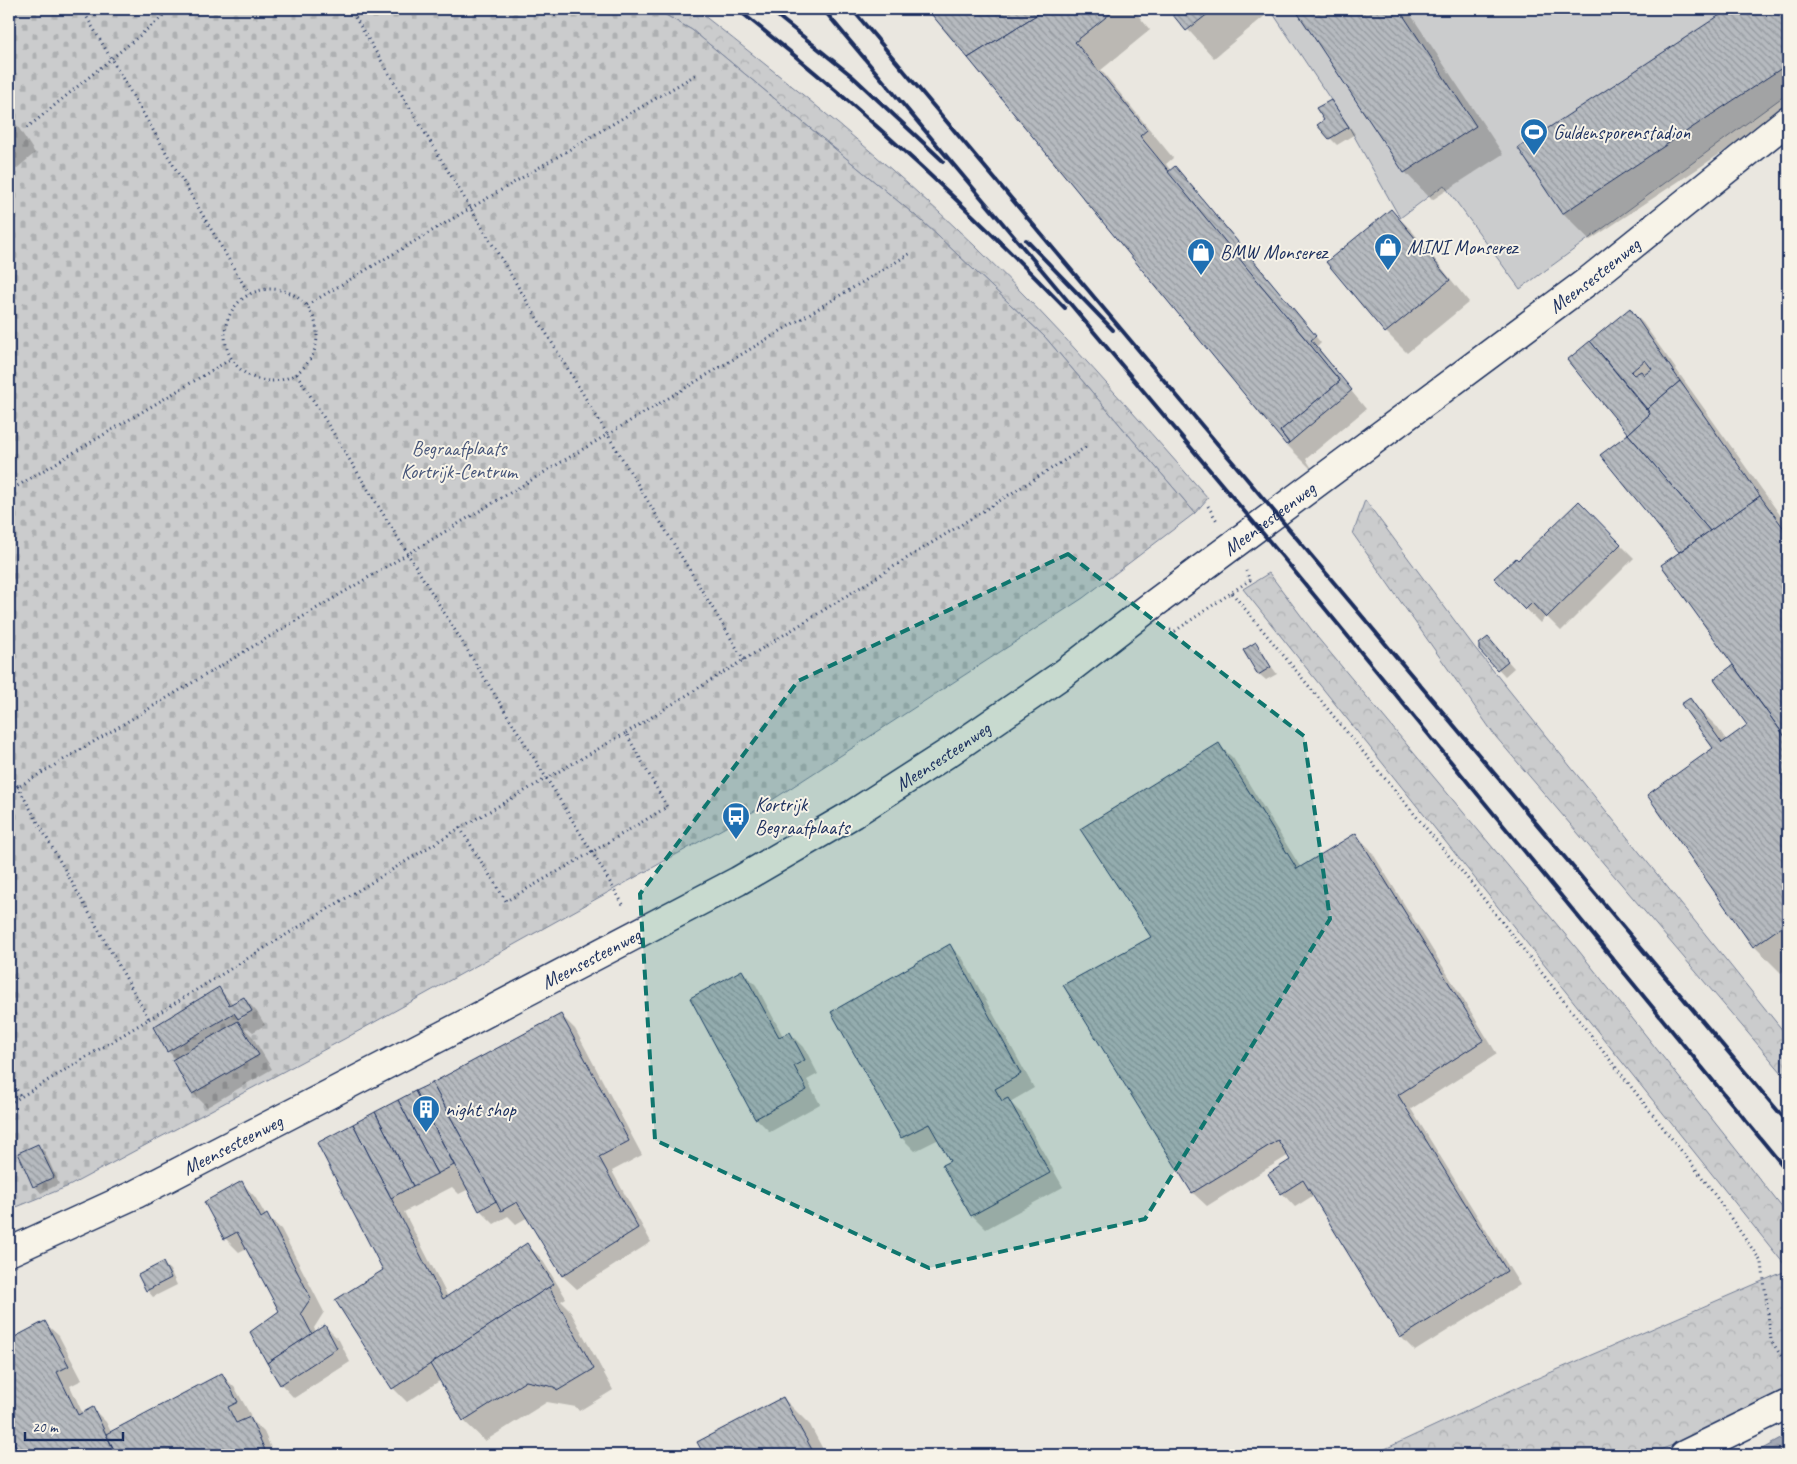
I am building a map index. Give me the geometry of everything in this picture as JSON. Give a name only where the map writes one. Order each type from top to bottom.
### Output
[{"type":"main road","name":"Meensesteenweg","points":[[9,1252],[136,1194],[738,881],[853,814],[951,751],[1063,674],[1147,609],[1588,281],[1788,120]]},
{"type":"main road","points":[[1684,1455],[1788,1404]]},
{"type":"path","points":[[82,9],[249,294]]},
{"type":"path","points":[[27,128],[172,9]]},
{"type":"path","points":[[350,9],[744,660]]},
{"type":"path","points":[[307,305],[697,74]]},
{"type":"path","points":[[9,793],[911,254]]},
{"type":"path","points":[[264,290],[280,290],[294,295],[307,305],[315,319],[318,334],[312,357],[297,374],[283,380],[268,382],[254,379],[241,370],[231,359],[226,345],[225,331],[229,316],[237,304],[249,294],[264,290]]},
{"type":"path","points":[[9,491],[231,359]]},
{"type":"path","points":[[297,374],[592,852],[639,932]]},
{"type":"path","points":[[9,1104],[460,828],[626,733],[1086,446]]},
{"type":"path","points":[[1250,580],[1232,593],[1472,884],[1705,1182],[1762,1263],[1771,1340],[1788,1367]]},
{"type":"path","points":[[460,828],[506,900],[592,852],[667,807],[626,733]]},
{"type":"path","points":[[9,772],[149,1019]]},
{"type":"path","points":[[9,1077],[20,1097]]},
{"type":"highlighted area","points":[[1068,554],[1304,736],[1330,919],[1145,1219],[929,1268],[655,1140],[640,894],[798,681]]},
{"type":"green space","name":"Begraafplaats Kortrijk-Centrum","points":[[9,9],[655,9],[692,30],[923,222],[1045,337],[1195,513],[1083,598],[760,808],[346,1038],[69,1186],[9,1210],[9,137],[15,132],[9,122]]},
{"type":"green space","points":[[655,9],[694,9],[698,11],[839,125],[942,215],[1065,338],[1208,498],[1195,513],[1045,337],[923,222],[692,30]]},
{"type":"green space","name":"Guldensporenstadion","points":[[1270,9],[1788,9],[1788,93],[1520,289],[1444,185],[1400,218],[1349,127]]},
{"type":"green space","points":[[1365,500],[1475,648],[1788,1037],[1788,1080],[1496,737],[1353,534]]},
{"type":"green space","points":[[1269,573],[1317,637],[1579,951],[1788,1215],[1788,1269],[1243,589]]},
{"type":"green space","points":[[1788,1270],[1788,1387],[1692,1438],[1646,1455],[1372,1455],[1531,1381]]},
{"type":"water","points":[[1788,1435],[1788,1455],[1751,1455]]},
{"type":"building","points":[[927,9],[1046,9],[968,58]]},
{"type":"building","name":"BMW Monserez","points":[[1046,9],[1116,9],[1075,42],[1147,130],[1140,136],[1340,381],[1280,431],[1289,443],[1286,445],[968,58]]},
{"type":"building","points":[[1168,9],[1214,9],[1186,31]]},
{"type":"building","points":[[1295,9],[1399,9],[1476,126],[1404,173]]},
{"type":"building","points":[[1729,9],[1782,9],[1788,18],[1788,64],[1562,214],[1518,148]]},
{"type":"building","points":[[1331,100],[1349,127],[1329,139],[1317,125],[1324,120],[1316,108]]},
{"type":"building","points":[[9,122],[15,132],[9,137]]},
{"type":"building","points":[[1175,166],[1316,336],[1311,340],[1352,390],[1289,443],[1280,431],[1340,381],[1168,172]]},
{"type":"building","name":"MINI Monserez","points":[[1391,209],[1450,280],[1385,333],[1326,262]]},
{"type":"building","points":[[1630,308],[1680,381],[1647,409],[1590,341]],"holes":[[[1645,360],[1652,369],[1644,375],[1641,371],[1634,375],[1631,372]]]},
{"type":"building","points":[[1590,341],[1650,414],[1628,434],[1567,360]]},
{"type":"building","points":[[1680,381],[1760,496],[1710,531],[1628,434],[1650,414],[1647,409]]},
{"type":"building","points":[[1628,434],[1710,531],[1679,552],[1600,455]]},
{"type":"building","points":[[1760,496],[1788,534],[1788,741],[1661,565]]},
{"type":"building","points":[[1579,501],[1621,544],[1546,618],[1532,603],[1525,610],[1494,578],[1516,558],[1518,560]]},
{"type":"building","points":[[1488,637],[1508,661],[1497,670],[1479,650],[1479,644]]},
{"type":"building","points":[[1256,642],[1271,667],[1258,675],[1243,650]]},
{"type":"building","points":[[1733,665],[1788,741],[1788,922],[1753,947],[1647,795],[1713,748],[1681,704],[1690,698],[1722,743],[1747,725],[1714,679]]},
{"type":"building","points":[[1219,743],[1297,869],[1356,833],[1484,1040],[1398,1095],[1507,1271],[1400,1338],[1303,1180],[1281,1194],[1268,1174],[1290,1160],[1278,1140],[1192,1193],[1063,985],[1151,937],[1080,829]]},
{"type":"building","points":[[950,944],[1021,1074],[995,1089],[1002,1101],[1008,1098],[1050,1173],[971,1216],[942,1165],[950,1161],[929,1124],[901,1138],[831,1012]]},
{"type":"building","points":[[742,970],[779,1037],[790,1032],[805,1060],[794,1066],[807,1090],[755,1119],[690,998]]},
{"type":"building","points":[[219,987],[229,1005],[244,997],[252,1011],[238,1019],[234,1013],[167,1052],[153,1027]]},
{"type":"building","points":[[561,1014],[629,1141],[599,1157],[638,1228],[562,1276],[517,1202],[501,1211],[432,1083]]},
{"type":"building","points":[[238,1021],[259,1055],[192,1094],[172,1060]]},
{"type":"building","points":[[432,1083],[496,1201],[479,1211],[415,1091]]},
{"type":"building","name":"night shop","points":[[415,1091],[454,1165],[437,1174],[398,1100]]},
{"type":"building","points":[[398,1100],[437,1174],[413,1186],[375,1112]]},
{"type":"building","points":[[375,1112],[413,1186],[391,1198],[353,1124]]},
{"type":"building","points":[[353,1124],[443,1299],[527,1243],[554,1284],[392,1389],[335,1300],[383,1270],[317,1143]]},
{"type":"building","points":[[38,1144],[54,1177],[33,1187],[18,1153]]},
{"type":"building","points":[[242,1181],[261,1218],[267,1214],[311,1298],[301,1313],[312,1334],[267,1363],[250,1332],[279,1311],[237,1232],[224,1239],[204,1202]]},
{"type":"building","points":[[163,1262],[171,1278],[146,1291],[138,1275]]},
{"type":"building","points":[[549,1287],[594,1369],[557,1391],[554,1387],[526,1381],[463,1421],[430,1364]]},
{"type":"building","points":[[45,1321],[69,1366],[57,1372],[78,1415],[93,1407],[114,1451],[108,1455],[20,1455],[9,1432],[9,1340]]},
{"type":"building","points":[[325,1325],[337,1348],[280,1385],[267,1363]]},
{"type":"building","points":[[222,1373],[238,1402],[228,1407],[236,1423],[250,1417],[265,1450],[254,1455],[117,1455],[106,1434]]},
{"type":"building","points":[[783,1397],[815,1455],[704,1455],[697,1442]]},
{"type":"building","points":[[9,1432],[20,1455],[9,1455]]},
{"type":"railway","points":[[737,9],[823,79],[906,153],[987,229],[1065,308]]},
{"type":"railway","points":[[769,9],[852,76],[943,161]]},
{"type":"railway","points":[[823,9],[1286,561],[1788,1172]]},
{"type":"railway","points":[[852,9],[1788,1123]]},
{"type":"railway","points":[[1026,240],[1113,330]]},
{"type":"place","name":"Guldensporenstadion","points":[[1534,156]]},
{"type":"place","name":"MINI Monserez","points":[[1388,271]]},
{"type":"place","name":"BMW Monserez","points":[[1201,276]]},
{"type":"place","name":"Kortrijk Begraafplaats","points":[[736,840]]},
{"type":"place","name":"night shop","points":[[426,1133]]}]
